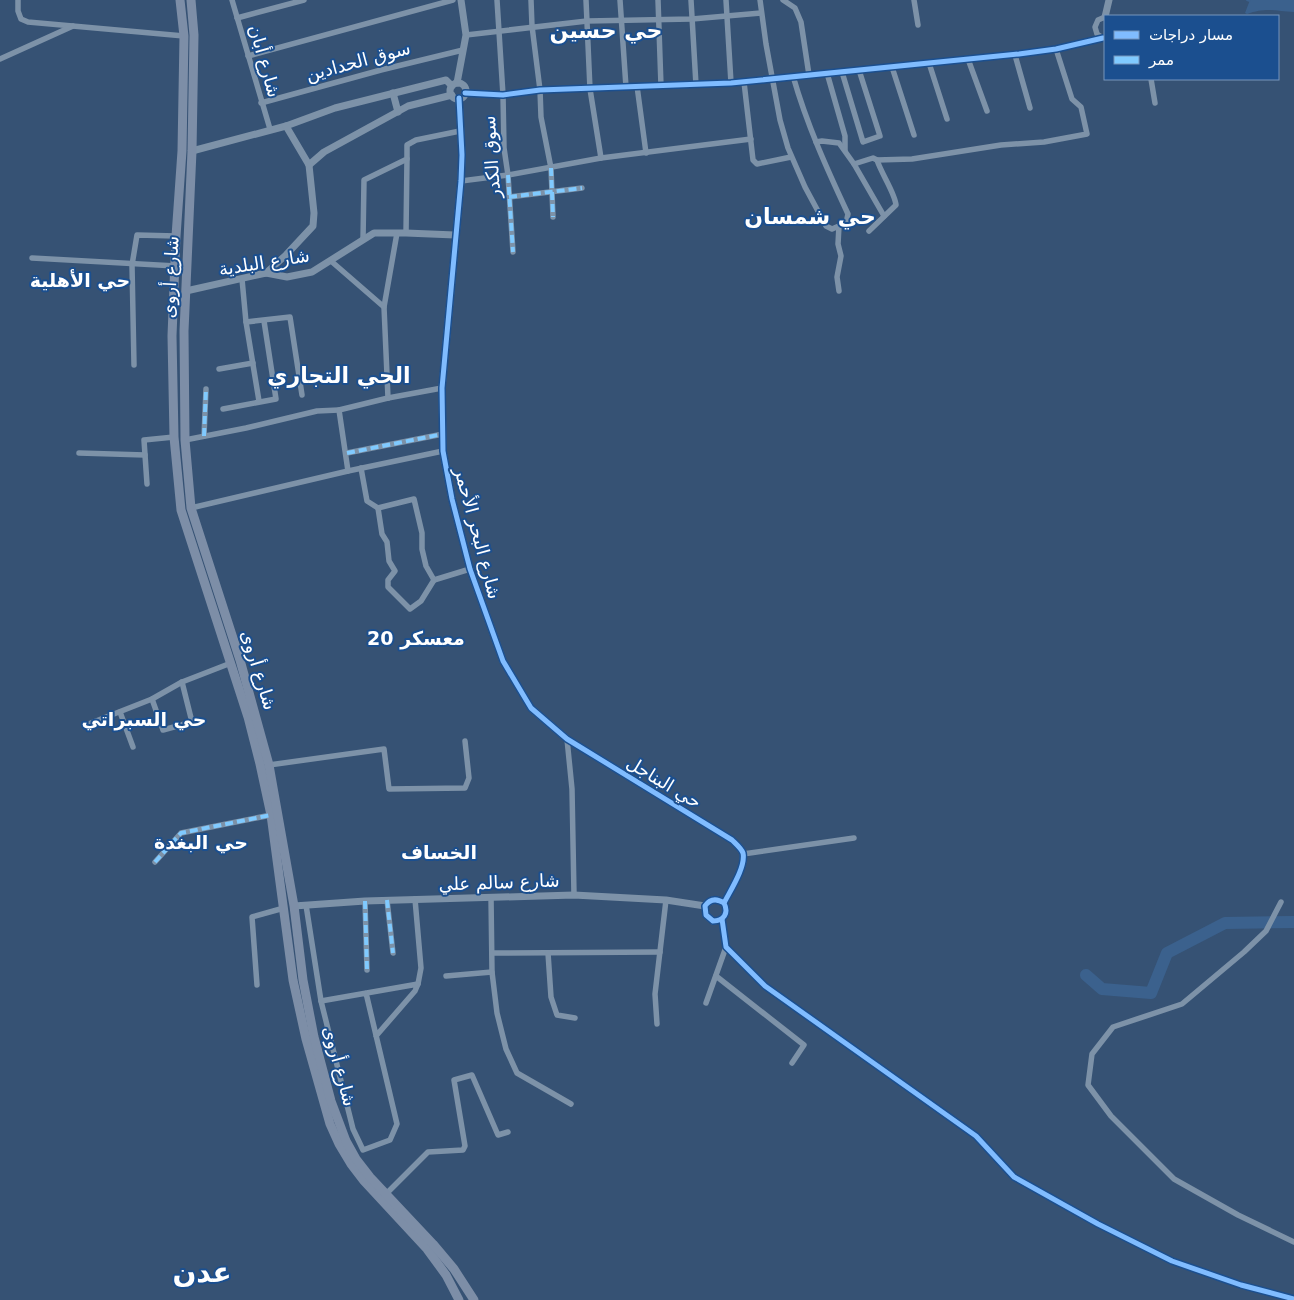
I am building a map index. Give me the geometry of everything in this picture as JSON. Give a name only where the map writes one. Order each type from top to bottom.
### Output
[{"type":"main road","name":"شارع أروى","points":[[180,0],[184,36],[182,151],[172,336],[174,437],[181,510],[270,765],[294,906],[303,980],[314,1037],[331,1101],[346,1141],[365,1171],[449,1262],[474,1300]]},
{"type":"main road","name":"شارع أروى","points":[[191,0],[194,35],[192,151],[184,331],[185,440],[191,508],[235,662],[271,815],[293,980],[306,1039],[330,1124],[351,1164],[364,1181],[427,1249],[446,1275],[459,1300]]},
{"type":"main road","points":[[184,36],[194,35]]},
{"type":"main road","points":[[182,151],[192,151]]},
{"type":"main road","points":[[175,294],[186,291]]},
{"type":"main road","points":[[181,510],[191,508]]},
{"type":"main road","points":[[284,908],[294,906]]},
{"type":"street","points":[[18,0],[18,11],[21,19],[28,22],[184,36]]},
{"type":"street","name":"شارع أبان","points":[[232,0],[270,129]]},
{"type":"street","points":[[237,18],[304,0]]},
{"type":"street","points":[[248,56],[453,0]]},
{"type":"street","name":"شارع البحر الأحمر","points":[[461,0],[466,35],[454,84],[450,90],[456,97],[462,155],[442,388],[443,450],[452,499],[470,569],[503,661],[531,708],[567,739]]},
{"type":"street","name":"سوق الكدر","points":[[497,0],[503,95],[502,125],[508,175],[513,252]]},
{"type":"street","points":[[531,0],[541,118],[550,168],[553,217]]},
{"type":"street","points":[[586,0],[590,88],[601,158]]},
{"type":"street","points":[[620,0],[626,88]]},
{"type":"street","points":[[658,0],[661,86]]},
{"type":"street","points":[[691,0],[696,85]]},
{"type":"street","points":[[726,0],[731,83]]},
{"type":"street","points":[[760,0],[780,120],[792,157],[805,187],[826,226],[832,229],[846,223],[848,214],[816,142],[800,101],[793,76]]},
{"type":"street","points":[[783,0],[795,8],[801,22],[809,75]]},
{"type":"street","points":[[914,0],[918,24]]},
{"type":"street","points":[[1105,15],[1109,0]]},
{"type":"street","points":[[466,35],[587,21],[692,19],[761,13]]},
{"type":"street","points":[[1104,17],[1098,20],[1095,26],[1097,34],[1104,38]]},
{"type":"street","points":[[0,59],[75,26]]},
{"type":"street","points":[[309,165],[324,152],[408,106],[456,97],[465,93],[503,95],[540,90],[744,82],[1015,55],[1056,49],[1104,38]]},
{"type":"street","points":[[854,164],[873,158],[876,160],[912,159],[1001,145],[1044,142],[1087,134],[1081,106],[1072,99],[1056,49]]},
{"type":"street","name":"سوق الحدادين","points":[[261,102],[463,50]]},
{"type":"street","points":[[1015,55],[1030,108]]},
{"type":"street","points":[[968,59],[987,111]]},
{"type":"street","points":[[929,63],[947,119]]},
{"type":"street","points":[[892,67],[914,135]]},
{"type":"street","points":[[842,72],[863,142],[880,136],[859,70]]},
{"type":"street","points":[[827,73],[845,136],[845,150]]},
{"type":"street","points":[[192,151],[286,126],[335,108],[446,80],[464,86],[465,93]]},
{"type":"street","points":[[1151,80],[1155,103]]},
{"type":"street","points":[[744,82],[754,163],[792,157]]},
{"type":"street","points":[[637,86],[646,152]]},
{"type":"street","points":[[393,93],[398,112]]},
{"type":"street","points":[[266,273],[313,226],[314,213],[309,165],[286,126]]},
{"type":"street","points":[[406,232],[407,145],[416,140],[460,131]]},
{"type":"street","points":[[461,181],[508,175],[601,158],[750,139]]},
{"type":"street","points":[[816,142],[839,143],[854,164],[884,216]]},
{"type":"street","points":[[363,240],[364,180],[406,159]]},
{"type":"street","points":[[869,231],[896,205],[896,199],[876,160]]},
{"type":"street","points":[[509,197],[582,188]]},
{"type":"street","points":[[839,226],[838,244],[841,256],[837,277],[839,291]]},
{"type":"street","name":"شارع البلدية","points":[[186,291],[266,273],[287,277],[312,272],[374,233],[406,232],[455,236]]},
{"type":"street","points":[[388,398],[384,307],[397,233]]},
{"type":"street","points":[[134,366],[132,265],[137,235],[176,236]]},
{"type":"street","points":[[32,258],[176,266]]},
{"type":"street","points":[[332,261],[384,307]]},
{"type":"street","points":[[242,279],[246,322],[259,401]]},
{"type":"street","points":[[246,322],[290,318],[302,395]]},
{"type":"street","points":[[223,409],[276,399],[264,321]]},
{"type":"street","points":[[219,369],[253,363]]},
{"type":"street","points":[[185,440],[317,411],[339,410],[388,398],[442,388]]},
{"type":"street","points":[[204,436],[206,389]]},
{"type":"street","points":[[339,410],[347,453],[348,471]]},
{"type":"street","points":[[347,453],[443,434]]},
{"type":"street","points":[[147,484],[144,440],[174,437]]},
{"type":"street","points":[[191,508],[443,450]]},
{"type":"street","points":[[79,453],[145,456]]},
{"type":"street","points":[[361,468],[367,501],[378,508],[414,499],[422,533],[422,549],[426,566],[434,580]]},
{"type":"street","points":[[378,508],[382,534],[387,542],[389,561],[395,571],[388,580],[388,587],[410,609],[421,601],[434,580],[470,569]]},
{"type":"street","points":[[91,723],[152,699],[182,682],[235,662]]},
{"type":"street","points":[[152,699],[163,730],[192,722],[182,682]]},
{"type":"street","points":[[120,712],[133,747]]},
{"type":"street","points":[[567,739],[572,789],[574,895]]},
{"type":"street","name":"حي البناجل","points":[[567,739],[732,840],[743,854]]},
{"type":"street","points":[[270,765],[384,749],[389,789],[465,788],[469,778],[465,741]]},
{"type":"street","points":[[155,862],[181,833],[271,815]]},
{"type":"street","points":[[706,1003],[726,947],[722,919],[726,912],[724,903],[739,873],[743,854],[854,838]]},
{"type":"street","name":"شارع سالم علي","points":[[294,906],[387,900],[574,895],[666,900],[705,906]]},
{"type":"street","points":[[491,897],[492,972],[497,1013],[506,1049],[518,1073],[571,1104]]},
{"type":"street","points":[[376,1036],[415,991],[418,984],[421,968],[415,899]]},
{"type":"street","points":[[722,919],[713,921],[709,919],[704,911],[705,906],[711,900],[716,899],[724,903]]},
{"type":"street","points":[[387,900],[393,953]]},
{"type":"street","points":[[656,1024],[655,994],[666,900]]},
{"type":"street","points":[[365,901],[367,970]]},
{"type":"street","points":[[1281,902],[1266,932],[1182,1004],[1114,1028],[1092,1054],[1088,1085],[1111,1116],[1174,1179],[1238,1216],[1294,1242]]},
{"type":"street","points":[[306,905],[320,1001],[353,1129],[363,1150],[390,1140],[397,1124],[366,993]]},
{"type":"street","points":[[256,985],[252,917],[284,908]]},
{"type":"street","points":[[726,947],[765,986],[976,1136],[1014,1177],[1098,1224],[1172,1261],[1241,1285],[1294,1299]]},
{"type":"street","points":[[492,953],[660,952]]},
{"type":"street","points":[[548,953],[551,997],[557,1015],[575,1018]]},
{"type":"street","points":[[446,976],[492,972]]},
{"type":"street","points":[[716,976],[804,1045],[792,1063]]},
{"type":"street","points":[[320,1001],[418,984]]},
{"type":"street","points":[[386,1194],[428,1152],[463,1150],[465,1146],[454,1080],[472,1075],[498,1135],[508,1132]]},
{"type":"water","points":[[1250,0],[1294,0],[1294,12],[1265,10],[1247,14],[1245,13]]},
{"type":"waterway","points":[[1086,975],[1102,989],[1151,993],[1167,953],[1225,923],[1294,922]]},
{"type":"marked path","points":[[551,168],[553,217]]},
{"type":"marked path","points":[[508,175],[513,252]]},
{"type":"marked path","points":[[509,197],[582,188]]},
{"type":"marked path","points":[[204,436],[206,389]]},
{"type":"marked path","points":[[347,453],[443,434]]},
{"type":"marked path","points":[[155,862],[181,833],[271,815]]},
{"type":"marked path","points":[[387,900],[393,953]]},
{"type":"marked path","points":[[365,901],[367,970]]},
{"type":"cycle path","points":[[465,93],[503,95],[540,90],[731,83],[1019,54],[1056,49],[1103,38]]},
{"type":"cycle path","points":[[459,98],[462,155],[461,181],[442,388],[443,451],[452,499],[470,569],[503,661],[531,708],[567,739],[732,840],[741,849],[743,853],[742,865],[724,903],[726,913],[723,918],[717,921],[713,921],[706,915],[705,906],[709,902],[718,900],[724,903]]},
{"type":"cycle path","points":[[722,919],[726,947],[765,986],[976,1136],[1014,1177],[1098,1224],[1172,1261],[1241,1285],[1294,1299]]},
{"type":"district","name":"حي حسين","points":[[606,30]]},
{"type":"district","name":"حي شمسان","points":[[810,216]]},
{"type":"district","name":"حي الأهلية","points":[[80,280]]},
{"type":"district","name":"الحي التجاري","points":[[339,375]]},
{"type":"district","name":"معسكر 20","points":[[416,638]]},
{"type":"district","name":"حي السبراتي","points":[[144,719]]},
{"type":"district","name":"حي البغدة","points":[[201,842]]},
{"type":"district","name":"الخساف","points":[[439,852]]},
{"type":"district","name":"عدن","points":[[202,1272]]}]
